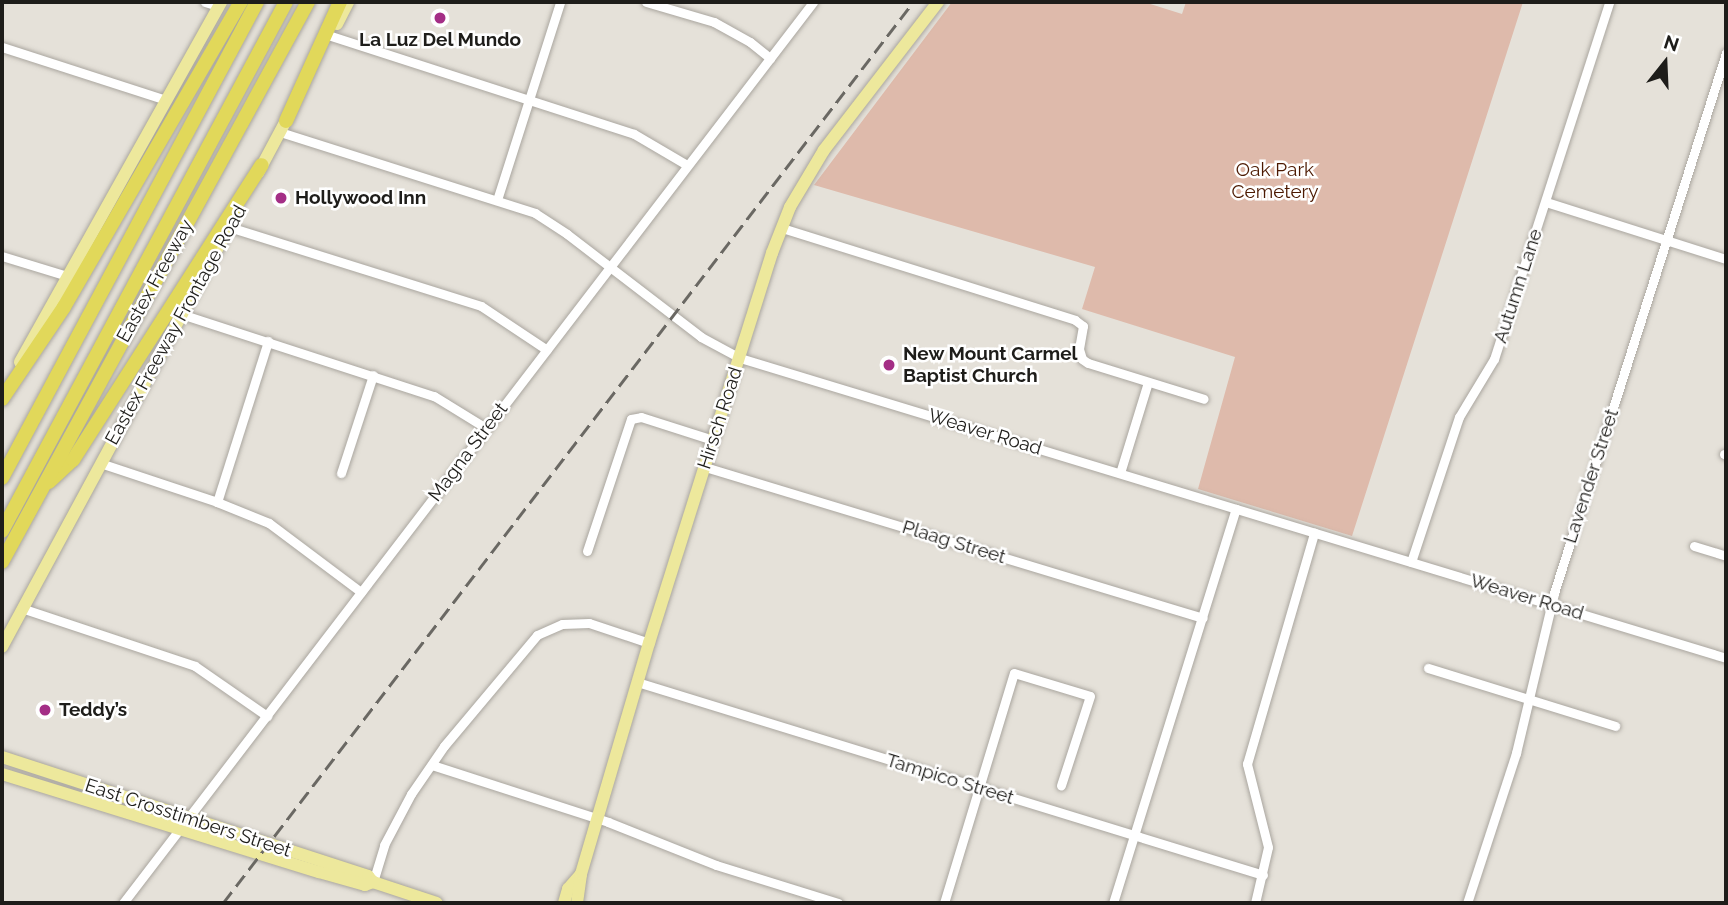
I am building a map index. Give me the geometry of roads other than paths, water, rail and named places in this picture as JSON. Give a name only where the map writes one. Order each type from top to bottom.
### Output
[{"type":"highway","points":[[2,397],[64,307],[241,2]]},
{"type":"highway","points":[[2,478],[257,2]]},
{"type":"highway","points":[[2,530],[286,2]]},
{"type":"highway","name":"Eastex Freeway","points":[[2,562],[308,2]]},
{"type":"highway","points":[[283,126],[340,2]]},
{"type":"highway","points":[[40,490],[80,450],[262,165]]},
{"type":"main road","name":"Eastex Freeway Frontage Road","points":[[2,647],[348,2]]},
{"type":"main road","name":"Hirsch Road","points":[[577,903],[581,874],[637,682],[712,440],[790,207],[824,150],[938,2]]},
{"type":"main road","points":[[2,397],[66,276],[220,4]]},
{"type":"main road","name":"East Crosstimbers Street","points":[[2,757],[184,824]]},
{"type":"main road","name":"East Crosstimbers Street","points":[[2,774],[368,876],[373,882],[437,903]]},
{"type":"main road","name":"Hirsch Road","points":[[564,903],[568,889],[581,874]]},
{"type":"street","points":[[205,2],[220,4]]},
{"type":"street","points":[[498,200],[560,2]]},
{"type":"street","points":[[646,2],[714,22],[750,42],[770,58]]},
{"type":"street","name":"Magna Street","points":[[123,903],[813,2]]},
{"type":"street","name":"Autumn Lane","points":[[1411,562],[1459,417],[1494,359],[1609,2]]},
{"type":"street","points":[[331,36],[649,140],[687,165]]},
{"type":"street","points":[[2,47],[166,100]]},
{"type":"street","name":"Lavender Street","points":[[1467,903],[1516,753],[1551,604],[1726,53]]},
{"type":"street","name":"Weaver Road","points":[[283,126],[498,200],[549,222],[701,337],[740,358],[1726,658]]},
{"type":"street","points":[[1546,202],[1726,259]]},
{"type":"street","points":[[229,226],[481,306],[547,350]]},
{"type":"street","points":[[782,228],[1075,320],[1083,326],[1079,349],[1082,359],[1204,400]]},
{"type":"street","points":[[2,256],[66,276]]},
{"type":"street","points":[[181,313],[434,396],[485,428]]},
{"type":"street","points":[[217,502],[268,341]]},
{"type":"street","points":[[341,473],[373,375]]},
{"type":"street","points":[[1120,473],[1148,382]]},
{"type":"street","points":[[587,551],[631,419],[641,417],[712,440]]},
{"type":"street","points":[[100,463],[217,502],[269,523],[361,592]]},
{"type":"street","name":"Plaag Street","points":[[705,467],[1203,618]]},
{"type":"street","points":[[1113,903],[1236,509]]},
{"type":"street","points":[[1255,903],[1264,875],[1268,847],[1265,829],[1252,793],[1247,764],[1314,533]]},
{"type":"street","points":[[1694,546],[1726,556]]},
{"type":"street","points":[[23,609],[195,666],[267,716]]},
{"type":"street","points":[[373,882],[398,815],[432,765],[526,646],[549,628],[589,623],[649,643]]},
{"type":"street","points":[[1428,668],[1615,726]]},
{"type":"street","points":[[944,903],[1014,673],[1090,696],[1061,785]]},
{"type":"street","name":"Tampico Street","points":[[637,682],[1264,875]]},
{"type":"street","points":[[432,765],[598,818],[716,865],[838,903]]},
{"type":"railway","points":[[223,903],[913,2]]},
{"type":"place","name":"La Luz Del Mundo","points":[[440,18]]},
{"type":"place","name":"Hollywood Inn","points":[[281,198]]},
{"type":"place","name":"New Mount Carmel Baptist Church","points":[[889,365]]},
{"type":"place","name":"Teddy’s","points":[[45,710]]},
{"type":"park label","name":"Oak Park Cemetery","points":[[1275,181]]}]
